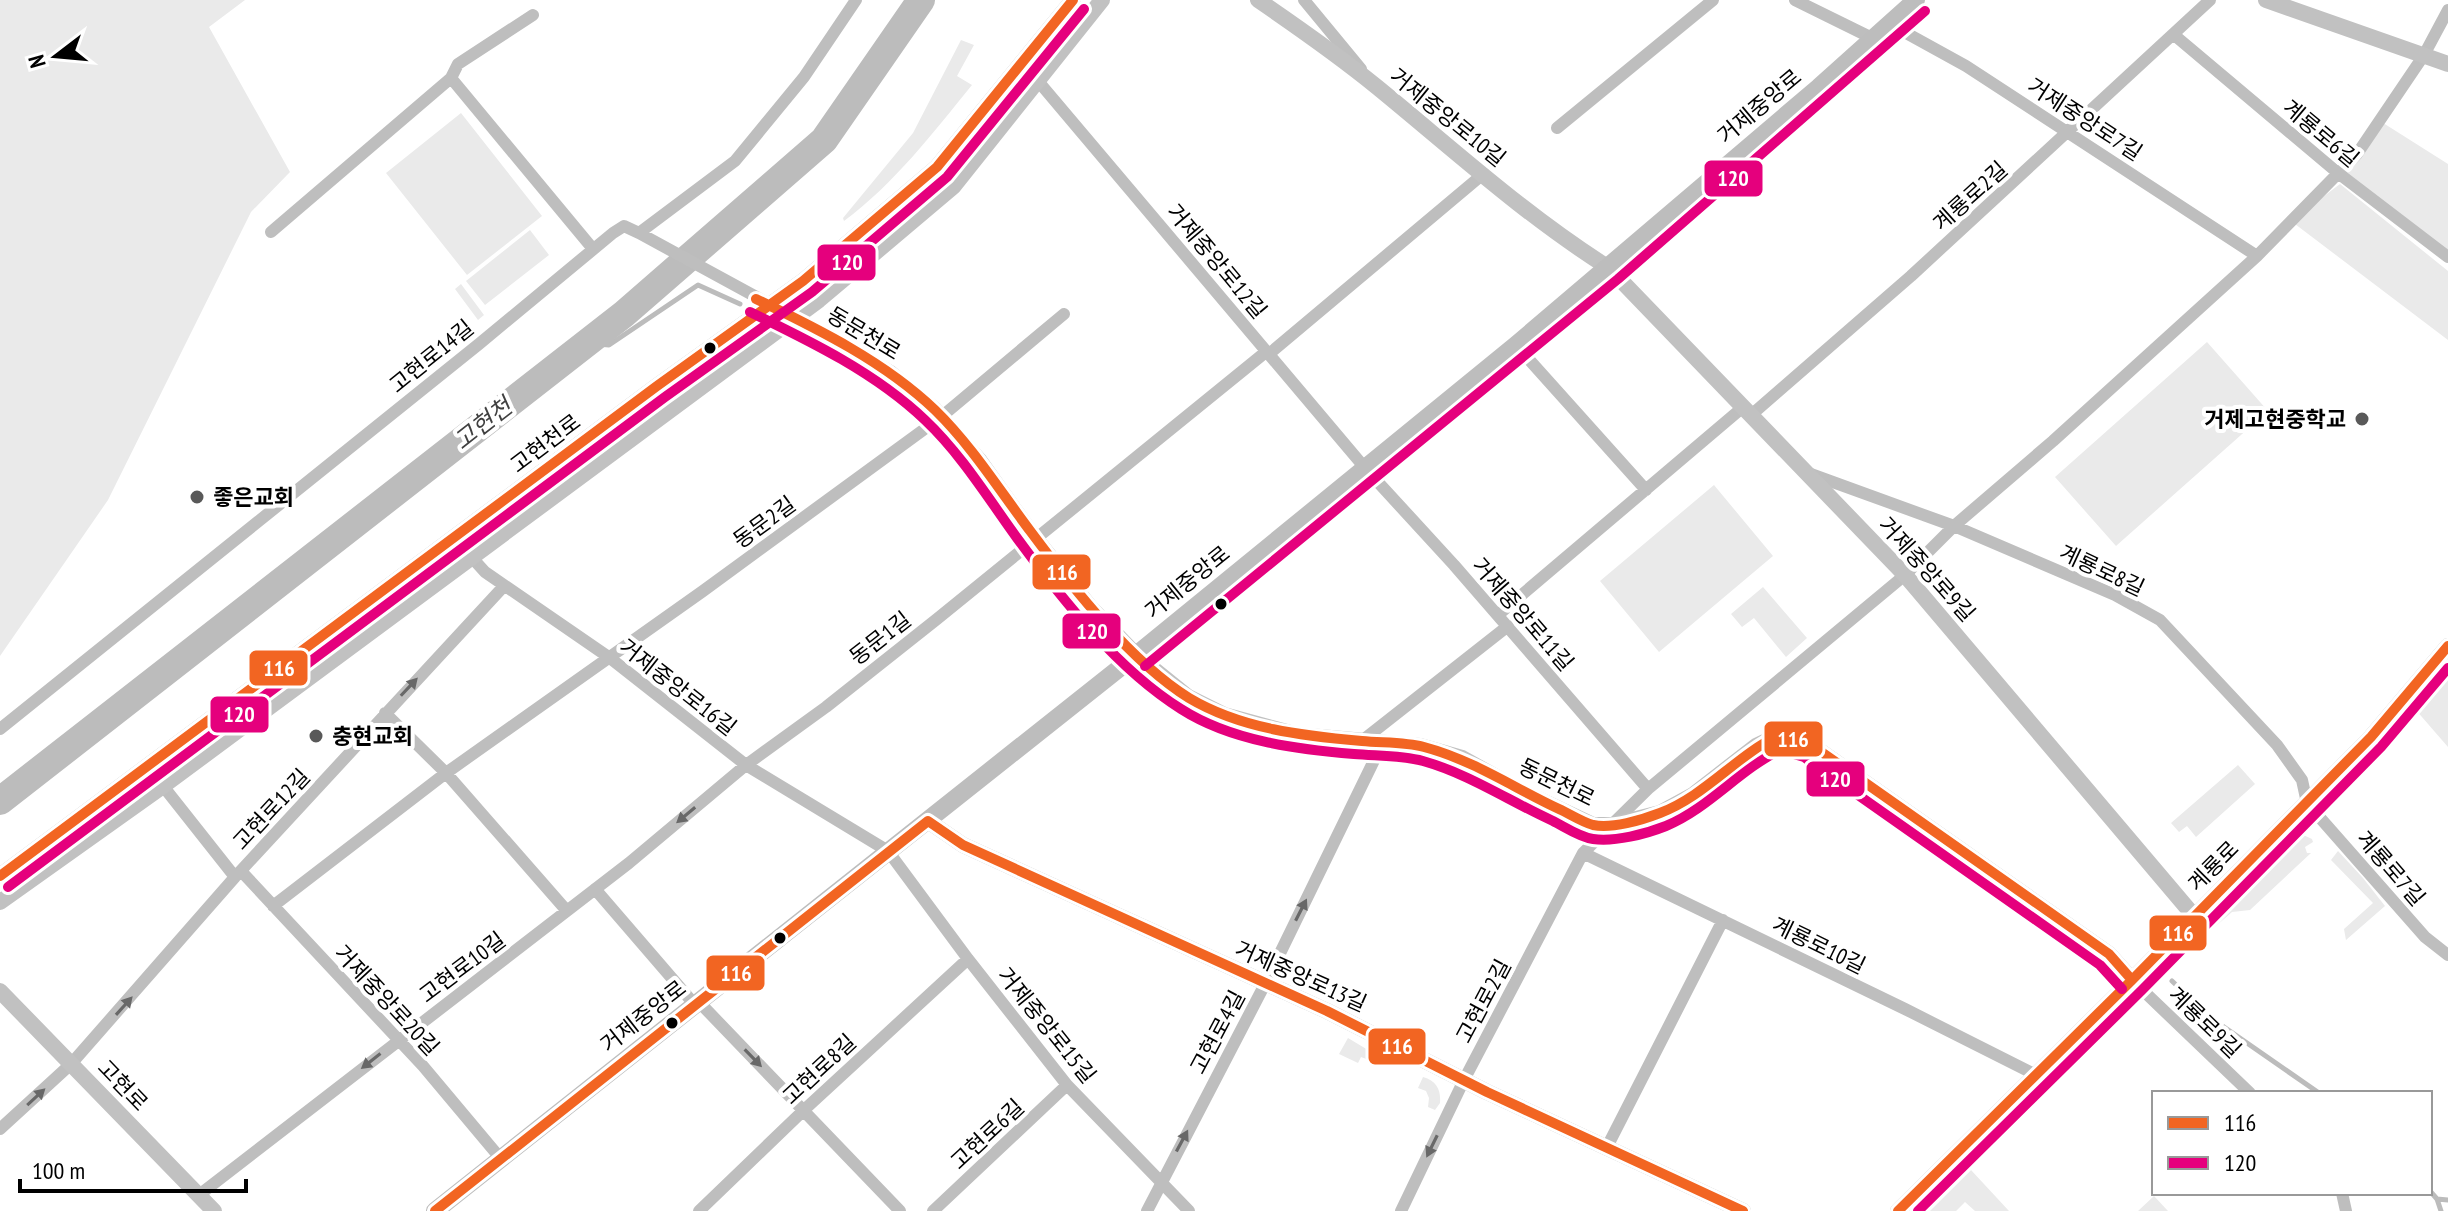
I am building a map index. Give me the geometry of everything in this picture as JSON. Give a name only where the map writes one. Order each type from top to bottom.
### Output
[{"type":"main road","name":"거제중앙로","points":[[435,1211],[1136,655],[1516,345],[1609,268],[1916,0]]},
{"type":"street","name":"고현로14길","points":[[0,729],[593,249],[624,226],[639,233],[735,161],[804,77],[856,0]]},
{"type":"street","name":"고현천로","points":[[0,876],[455,539],[764,302],[803,281],[937,167],[1073,0]]},
{"type":"street","points":[[0,902],[163,786],[795,318],[953,187],[1102,0]]},
{"type":"street","name":"거제중앙로10길","points":[[1258,0],[1376,87],[1482,175],[1583,252],[1609,268]]},
{"type":"street","points":[[1304,0],[1376,87]]},
{"type":"street","points":[[1557,128],[1713,0]]},
{"type":"street","points":[[1795,0],[1872,38]]},
{"type":"street","name":"계룡로2길","points":[[1498,615],[1646,490],[1911,276],[2210,0]]},
{"type":"street","points":[[2266,0],[2448,64]]},
{"type":"street","name":"고현로2길","points":[[1401,1211],[1464,1080],[1583,853],[1648,789],[1905,575],[1954,526],[2257,256],[2357,154],[2424,55],[2448,10]]},
{"type":"street","points":[[271,232],[451,78],[458,64],[533,15]]},
{"type":"street","name":"거제중앙로7길","points":[[1888,23],[1966,66],[2257,256]]},
{"type":"street","name":"계룡로6길","points":[[2173,34],[2338,173],[2448,257]]},
{"type":"street","points":[[451,78],[593,249]]},
{"type":"street","name":"거제중앙로12길","points":[[1038,81],[1365,468]]},
{"type":"street","points":[[1036,539],[1482,175]]},
{"type":"street","points":[[639,233],[764,302]]},
{"type":"street","name":"거제중앙로9길","points":[[1609,268],[1905,575],[2194,916]]},
{"type":"street","name":"동문천로","points":[[764,302],[890,373],[941,417],[979,460],[1090,607],[1136,655],[1188,697],[1224,715],[1298,735],[1420,746],[1462,758],[1523,792],[1593,825],[1612,825],[1660,813],[1693,795],[1756,746],[1779,735],[1800,741],[1810,744],[2063,920],[2109,954],[2132,980]]},
{"type":"street","points":[[941,417],[1064,314]]},
{"type":"street","points":[[1516,345],[1646,490]]},
{"type":"street","name":"동문2길","points":[[273,906],[446,773],[941,417]]},
{"type":"street","name":"거제중앙로11길","points":[[1365,468],[1508,626],[1648,789]]},
{"type":"street","name":"계룡로8길","points":[[1805,472],[1954,526],[2115,595],[2160,620],[2277,745],[2302,780],[2307,803]]},
{"type":"street","name":"거제중앙로16길","points":[[455,539],[485,572],[610,658],[746,765],[888,851]]},
{"type":"street","name":"동문1길","points":[[746,765],[826,707],[1036,539]]},
{"type":"street","name":"고현로12길","points":[[0,1129],[71,1064],[238,874],[504,586]]},
{"type":"street","points":[[1363,740],[1508,626]]},
{"type":"street","name":"계룡로","points":[[1898,1211],[2307,803],[2371,737],[2448,646]]},
{"type":"street","points":[[385,713],[446,773],[567,911]]},
{"type":"street","name":"고현로4길","points":[[1147,1211],[1265,984],[1383,742]]},
{"type":"street","name":"고현로10길","points":[[199,1195],[595,889],[746,765]]},
{"type":"street","name":"거제중앙로20길","points":[[163,786],[238,874],[273,906],[398,1040],[501,1159]]},
{"type":"street","name":"계룡로7길","points":[[2307,803],[2425,937],[2448,955]]},
{"type":"street","name":"거제중앙로13길","points":[[928,821],[963,845],[1351,1023],[1464,1080],[1743,1211]]},
{"type":"street","name":"거제중앙로15길","points":[[888,851],[1067,1085],[1189,1211]]},
{"type":"street","name":"계룡로10길","points":[[1583,853],[2036,1075]]},
{"type":"street","points":[[595,889],[697,1004],[900,1211]]},
{"type":"street","points":[[1607,1147],[1723,920]]},
{"type":"street","name":"고현로8길","points":[[699,1211],[968,959]]},
{"type":"street","name":"계룡로9길","points":[[2132,980],[2248,1091]]},
{"type":"street","name":"고현로","points":[[0,991],[214,1211]]},
{"type":"street","name":"고현로6길","points":[[933,1211],[1067,1085]]},
{"type":"shaded area","points":[[0,0],[245,0],[209,27],[290,172],[251,212],[108,500],[0,656]]},
{"type":"shaded area","points":[[961,40],[974,45],[957,76],[972,85],[896,174],[844,221],[843,218],[913,133]]},
{"type":"shaded area","points":[[461,113],[542,216],[467,275],[386,173]]},
{"type":"shaded area","points":[[2380,121],[2448,164],[2448,257],[2338,173]]},
{"type":"shaded area","points":[[2340,184],[2448,271],[2448,340],[2291,221]]},
{"type":"shaded area","points":[[530,230],[549,255],[485,305],[466,281]]},
{"type":"shaded area","points":[[461,284],[484,315],[478,320],[455,289]]},
{"type":"shaded area","points":[[2207,342],[2268,411],[2116,546],[2055,477]]},
{"type":"shaded area","points":[[1714,485],[1773,556],[1659,652],[1600,581]]},
{"type":"shaded area","points":[[440,560],[445,565],[121,802],[117,797]]},
{"type":"shaded area","points":[[1763,587],[1807,638],[1786,657],[1754,618],[1742,627],[1731,614]]},
{"type":"shaded area","points":[[2448,673],[2448,747],[2415,709]]},
{"type":"shaded area","points":[[2238,765],[2255,784],[2196,837],[2187,826],[2179,832],[2171,823]]},
{"type":"shaded area","points":[[2301,834],[2312,839],[2313,842],[2305,847],[2307,853],[2311,853],[2250,910],[2232,912],[2201,939],[2186,945]]},
{"type":"shaded area","points":[[2338,851],[2385,906],[2346,940],[2344,929],[2373,903],[2331,860]]},
{"type":"shaded area","points":[[1348,1038],[1373,1053],[1369,1060],[1361,1057],[1358,1063],[1339,1054]]},
{"type":"shaded area","points":[[1423,1077],[1432,1081],[1439,1090],[1440,1103],[1435,1110],[1428,1107],[1426,1091],[1418,1088]]},
{"type":"shaded area","points":[[1971,1170],[2009,1211],[1975,1211],[1965,1202],[1956,1211],[1930,1211]]},
{"type":"shaded area","points":[[2154,1196],[2168,1211],[2138,1211]]},
{"type":"waterway","name":"고현천","points":[[0,801],[624,314],[824,140],[921,0]]},
{"type":"waterway","points":[[586,343],[609,345],[698,285],[740,304]]},
{"type":"waterway","points":[[2172,981],[2211,1018],[2316,1091]]},
{"type":"waterway","points":[[2432,1193],[2437,1199],[2448,1200]]},
{"type":"waterway","points":[[2437,1199],[2441,1211]]},
{"type":"transit line","name":"116","points":[[0,876],[657,386],[803,281],[937,167],[1073,0]]},
{"type":"transit line","name":"120","points":[[8,887],[665,397],[812,292],[947,177],[1084,9]]},
{"type":"transit line","name":"120","points":[[1145,666],[1618,279],[1925,11]]},
{"type":"transit line","name":"116","points":[[756,299],[873,362],[935,410],[973,454],[1084,599],[1124,644],[1167,683],[1209,709],[1251,724],[1295,733],[1424,747],[1459,759],[1580,820],[1601,826],[1636,821],[1676,806],[1779,735],[1810,744],[2109,954],[2132,980]]},
{"type":"transit line","name":"120","points":[[750,312],[864,373],[925,420],[962,462],[1034,561],[1092,631],[1157,693],[1200,720],[1264,742],[1398,757],[1440,766],[1577,834],[1602,840],[1640,834],[1682,818],[1780,750],[1804,757],[2100,965],[2122,989]]},
{"type":"transit line","name":"116","points":[[1898,1211],[2132,980],[2371,737],[2448,646]]},
{"type":"transit line","name":"120","points":[[1918,1211],[2142,990],[2381,747],[2448,668]]},
{"type":"transit line","name":"116","points":[[435,1211],[928,821],[963,845],[1327,1011],[1487,1092],[1743,1211]]},
{"type":"place","name":"거제고현중학교","points":[[2362,419]]},
{"type":"place","name":"좋은교회","points":[[197,497]]},
{"type":"place","name":"충현교회","points":[[316,736]]}]
